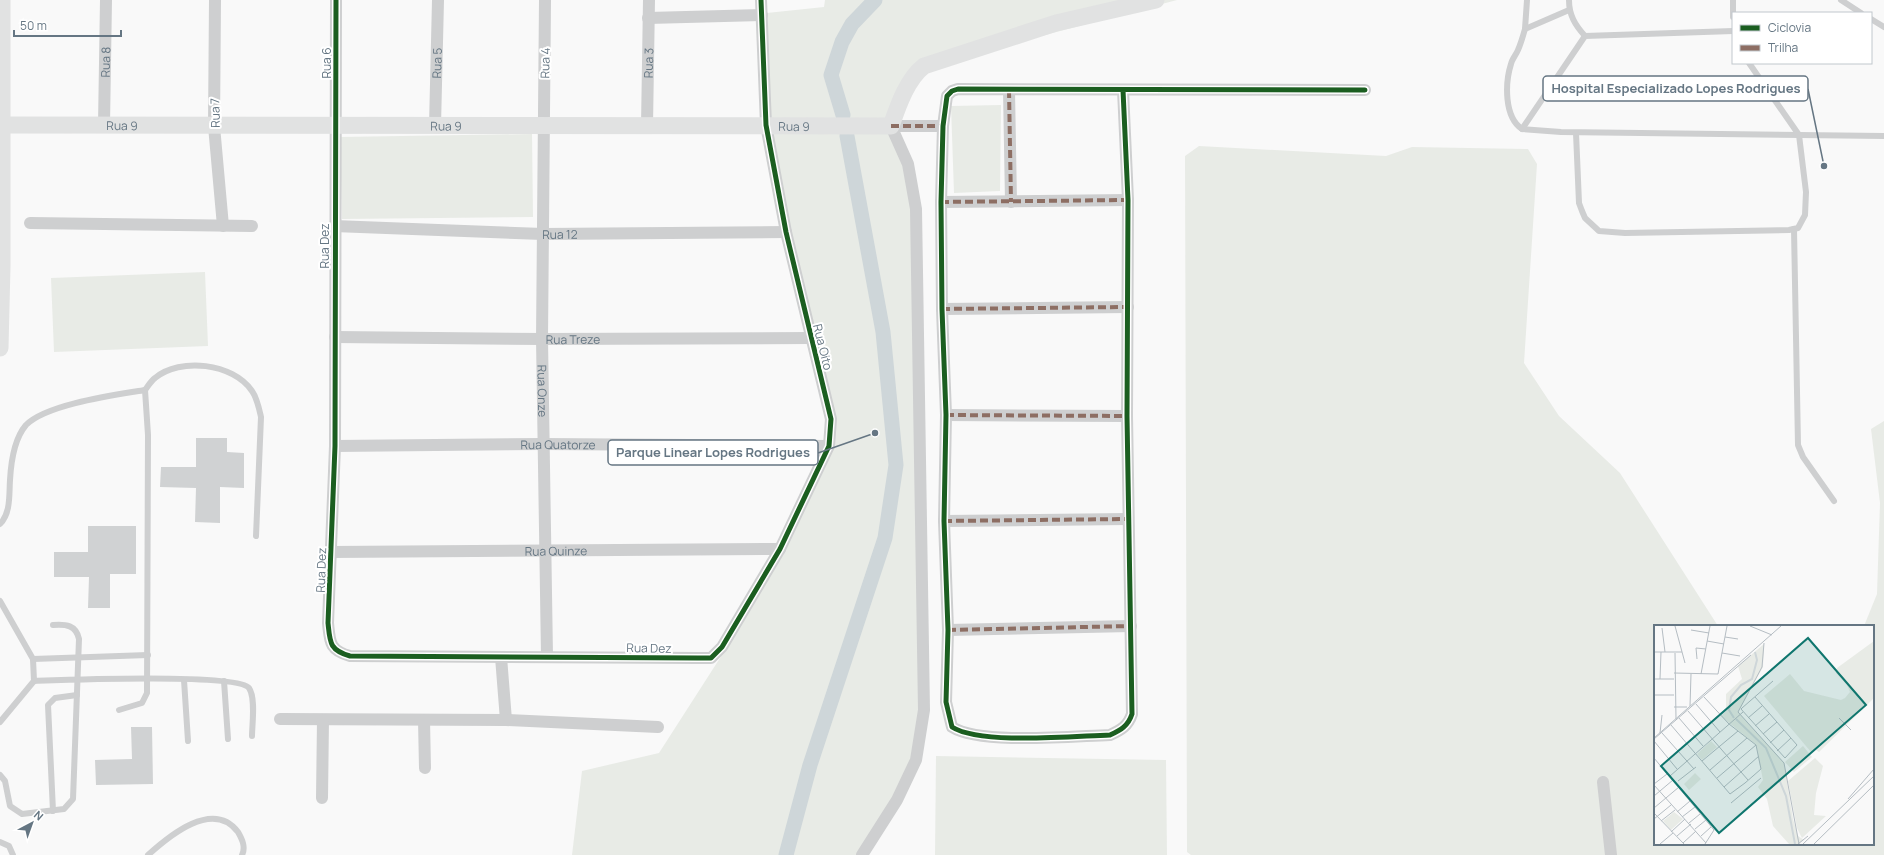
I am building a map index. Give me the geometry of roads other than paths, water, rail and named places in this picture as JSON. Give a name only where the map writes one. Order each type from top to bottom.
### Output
[{"type":"street","name":"Rua 8","points":[[104,125],[106,0]]},
{"type":"street","name":"Rua 7","points":[[215,0],[214,126],[223,226]]},
{"type":"street","name":"Rua 6","points":[[336,0],[336,125]]},
{"type":"street","name":"Rua 5","points":[[435,126],[438,0]]},
{"type":"street","name":"Rua 4","points":[[544,126],[546,0]]},
{"type":"street","name":"Rua 3","points":[[647,126],[649,0]]},
{"type":"street","name":"Rua Oito","points":[[698,658],[711,658],[722,647],[780,549],[829,446],[831,419],[786,232],[766,125],[761,0]]},
{"type":"street","points":[[862,855],[896,800],[916,760],[924,710],[916,209],[908,164],[891,126],[905,91],[924,66],[1056,23],[1156,0]]},
{"type":"street","points":[[0,337],[0,178],[2,125],[0,93],[1,6]]},
{"type":"street","points":[[648,18],[762,15]]},
{"type":"street","points":[[1123,90],[1128,200],[1128,518],[1133,705],[1130,721],[1125,727],[1110,735],[1009,738],[960,732],[952,727],[946,702],[948,630],[944,521],[946,415],[942,309],[941,202],[943,126],[947,96],[952,91],[958,89],[1365,90]]},
{"type":"street","points":[[1008,90],[1011,202]]},
{"type":"street","name":"Rua 9","points":[[2,125],[891,126]]},
{"type":"street","name":"Rua Dez","points":[[336,125],[334,226],[335,446],[328,623],[330,641],[334,649],[350,656],[698,658]]},
{"type":"street","name":"Rua Onze","points":[[544,126],[542,444],[547,551],[547,656]]},
{"type":"street","points":[[891,126],[943,126]]},
{"type":"street","points":[[941,202],[1128,200]]},
{"type":"street","points":[[30,223],[252,226]]},
{"type":"street","name":"Rua 12","points":[[334,226],[543,234],[786,232]]},
{"type":"street","points":[[942,309],[1128,307]]},
{"type":"street","name":"Rua Treze","points":[[335,337],[542,339],[811,338]]},
{"type":"street","points":[[946,415],[1127,416]]},
{"type":"street","name":"Rua Quatorze","points":[[335,446],[542,444],[829,446]]},
{"type":"street","points":[[944,521],[1128,518]]},
{"type":"street","name":"Rua Quinze","points":[[331,552],[780,549]]},
{"type":"street","points":[[948,630],[1131,626]]},
{"type":"street","points":[[502,657],[506,720]]},
{"type":"street","points":[[280,719],[506,720],[658,727]]},
{"type":"street","points":[[322,798],[323,720]]},
{"type":"street","points":[[424,720],[426,768]]},
{"type":"street","points":[[1603,782],[1611,855]]},
{"type":"lane","points":[[1527,0],[1525,29],[1518,50],[1511,63],[1508,81],[1509,111],[1516,126],[1522,129],[1576,133],[1884,136]]},
{"type":"lane","points":[[1569,0],[1569,10],[1577,27],[1585,36]]},
{"type":"lane","points":[[1733,0],[1733,12]]},
{"type":"lane","points":[[1841,0],[1859,12]]},
{"type":"lane","points":[[1525,29],[1569,10]]},
{"type":"lane","points":[[1872,20],[1884,27]]},
{"type":"lane","points":[[1585,36],[1732,31]]},
{"type":"lane","points":[[1522,129],[1585,36]]},
{"type":"lane","points":[[1576,133],[1580,203],[1585,218],[1599,231],[1625,233],[1798,228],[1805,215],[1806,192],[1799,135],[1750,64]]},
{"type":"lane","points":[[1794,229],[1798,445],[1803,457],[1834,501]]},
{"type":"lane","points":[[119,710],[142,703],[147,693],[148,435],[145,390],[154,378],[170,370],[188,366],[214,367],[241,379],[252,390],[258,402],[261,417],[256,536]]},
{"type":"lane","points":[[0,524],[5,518],[8,507],[11,462],[18,441],[26,426],[50,410],[110,396],[145,390]]},
{"type":"lane","points":[[0,601],[33,659],[34,681],[0,722]]},
{"type":"lane","points":[[0,775],[4,780],[10,806],[15,811],[22,814],[64,809],[73,799],[79,639],[76,631],[67,625],[53,624]]},
{"type":"lane","points":[[33,659],[148,655]]},
{"type":"lane","points":[[34,681],[148,678],[224,681],[245,684],[250,689],[253,699],[252,736]]},
{"type":"lane","points":[[184,680],[188,741]]},
{"type":"lane","points":[[224,681],[228,739]]},
{"type":"lane","points":[[53,811],[48,705],[55,698],[77,695]]},
{"type":"lane","points":[[148,855],[175,832],[198,821],[218,819],[232,825],[243,840],[242,855]]},
{"type":"lane","points":[[0,842],[5,842],[9,846],[13,855]]},
{"type":"waterway","points":[[843,115],[831,75],[842,42],[852,24],[875,0]]},
{"type":"waterway","points":[[786,855],[810,765],[885,538],[896,465],[883,332],[847,136]]},
{"type":"place","name":"Hospital Especializado Lopes Rodrigues","points":[[1824,166]]},
{"type":"place","name":"Parque Linear Lopes Rodrigues","points":[[875,433]]}]
